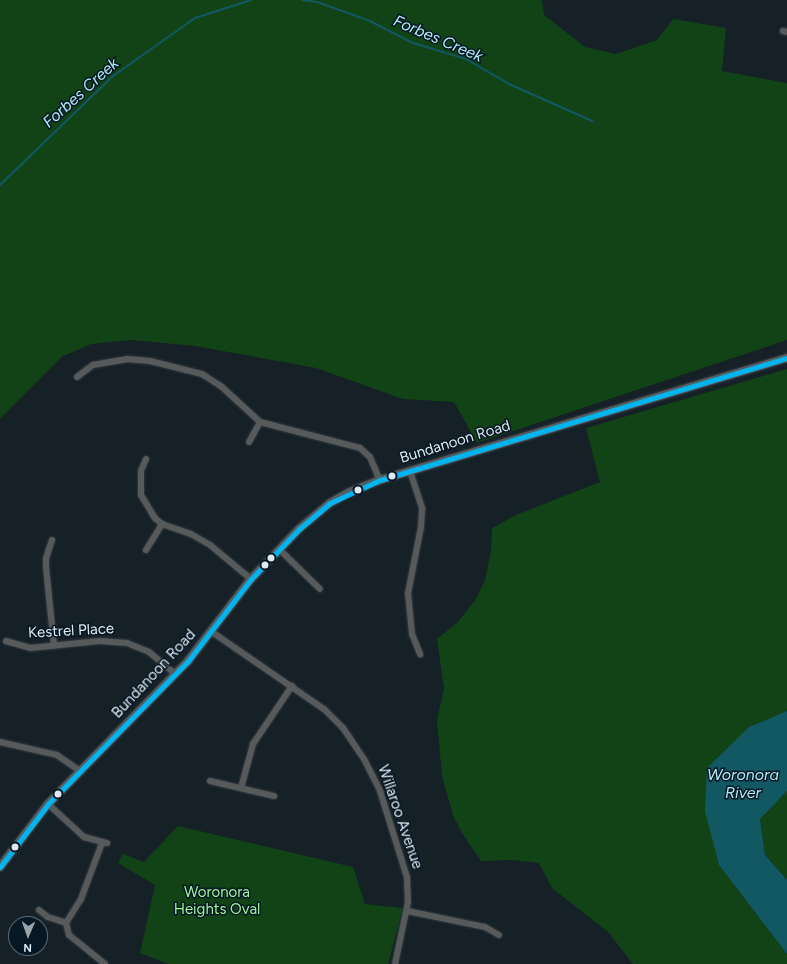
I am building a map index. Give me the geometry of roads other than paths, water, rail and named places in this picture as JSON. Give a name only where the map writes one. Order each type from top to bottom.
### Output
[{"type":"street","name":"Bundanoon Road","points":[[0,867],[48,804],[176,675],[212,632],[251,579],[279,548],[330,504],[350,492],[380,480],[787,358]]},
{"type":"street","points":[[77,377],[103,362],[127,359],[193,371],[209,377],[260,422],[360,448],[370,457],[380,480]]},
{"type":"street","points":[[249,442],[260,422]]},
{"type":"street","points":[[146,459],[141,471],[141,495],[149,511],[162,524],[205,541],[251,579]]},
{"type":"street","points":[[410,471],[422,509],[421,527],[408,593],[412,634],[420,654]]},
{"type":"street","points":[[146,550],[162,524]]},
{"type":"street","points":[[52,540],[46,563],[54,646]]},
{"type":"street","points":[[279,548],[320,589]]},
{"type":"street","name":"Willaroo Avenue","points":[[212,632],[292,686],[334,719],[351,738],[371,771],[405,866],[408,887],[407,911],[395,964]]},
{"type":"street","name":"Kestrel Place","points":[[6,642],[30,648],[100,641],[127,643],[149,652],[176,675]]},
{"type":"street","points":[[242,788],[253,744],[292,686]]},
{"type":"street","points":[[0,742],[57,755],[80,772]]},
{"type":"street","points":[[210,782],[274,796]]},
{"type":"street","points":[[48,804],[84,837],[104,843],[81,900],[66,923],[69,936],[105,964]]},
{"type":"street","points":[[39,910],[48,917],[66,923]]},
{"type":"street","points":[[407,911],[485,926],[499,935]]},
{"type":"water","name":"Woronora River","points":[[787,711],[787,791],[760,819],[765,855],[787,880],[787,954],[719,865],[705,811],[707,768],[749,727]]},
{"type":"waterway","name":"Forbes Creek","points":[[0,185],[113,76],[195,18],[251,0]]},
{"type":"waterway","name":"Forbes Creek","points":[[302,0],[317,2],[370,21],[413,43],[466,59],[509,84],[592,121]]},
{"type":"park label","name":"Woronora Heights Oval","points":[[217,900]]}]
